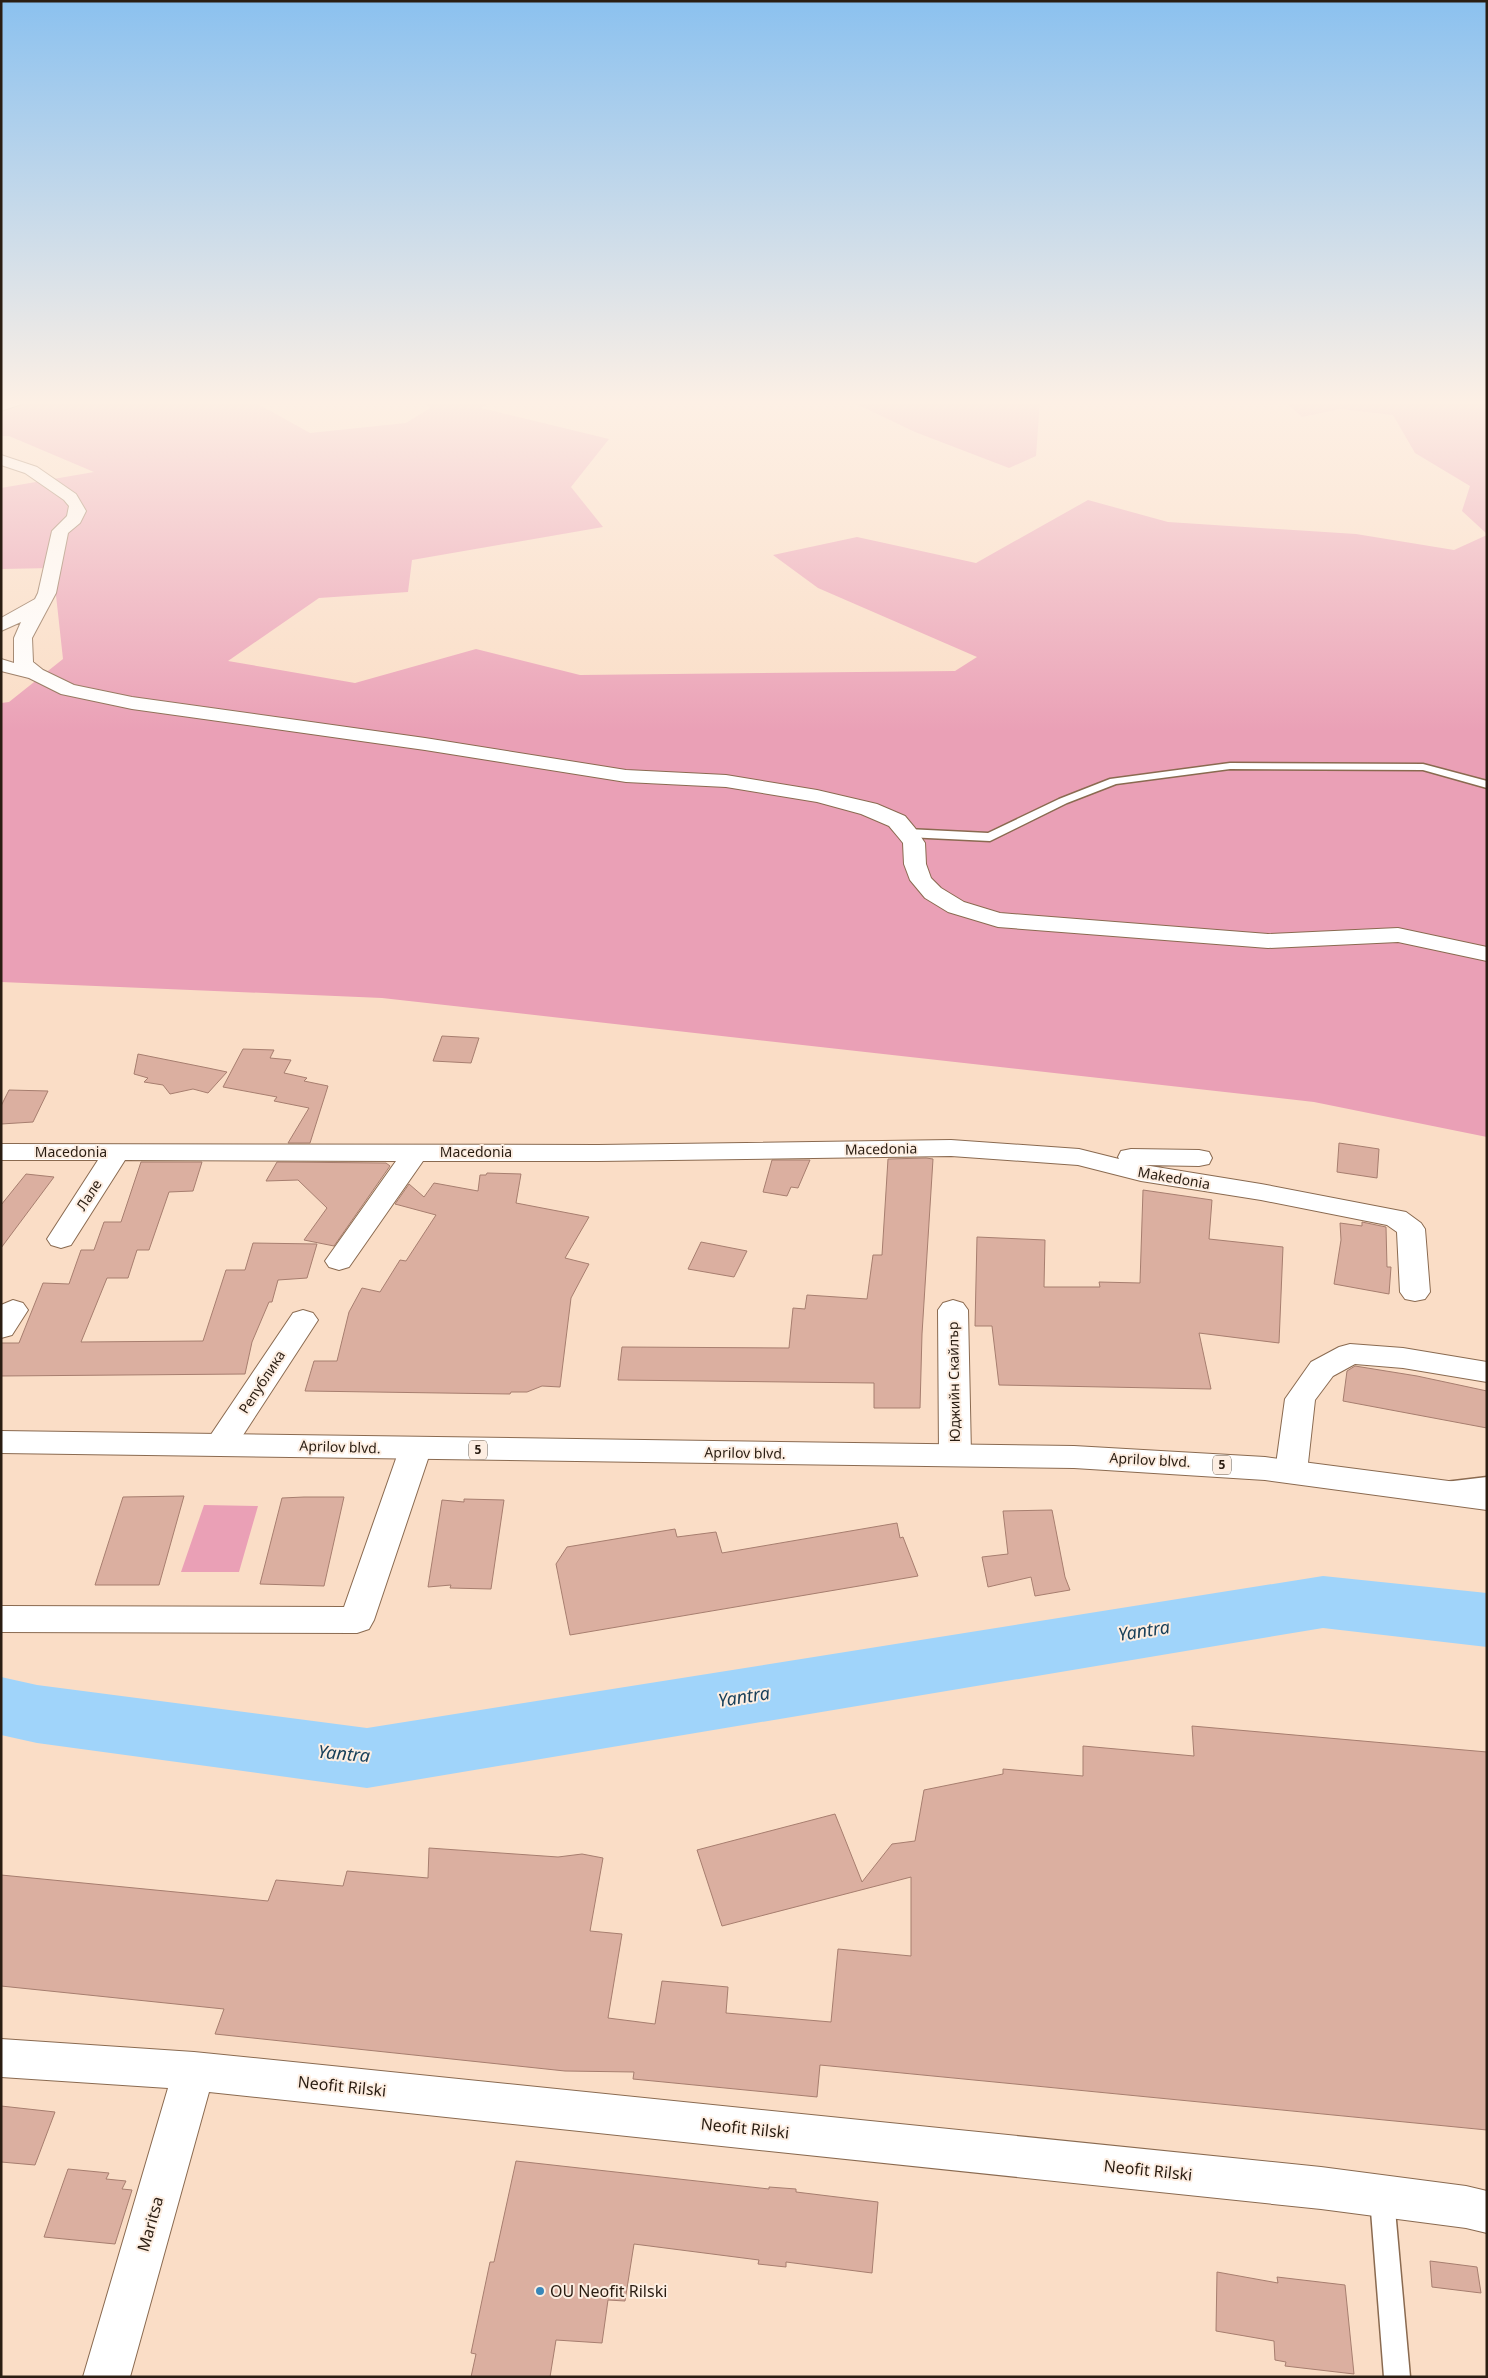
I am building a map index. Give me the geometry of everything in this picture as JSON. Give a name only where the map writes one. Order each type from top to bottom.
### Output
[{"type":"street","points":[[36,674],[24,664],[22,638],[47,593],[60,531],[74,519],[78,511]]},
{"type":"street","points":[[1,626],[41,602]]},
{"type":"street","points":[[1,665],[36,674],[68,690],[132,703],[425,744],[626,776],[726,781],[817,796],[869,809],[897,821],[907,833],[914,844],[915,864],[921,880],[934,893],[956,907],[998,920],[1174,932],[1268,941],[1398,936],[1419,938],[1487,954]]},
{"type":"street","name":"Macedonia","points":[[1,1152],[598,1153],[950,1148],[1079,1157]]},
{"type":"street","name":"Лале","points":[[61,1239],[117,1151]]},
{"type":"street","points":[[339,1261],[416,1152]]},
{"type":"street","points":[[1079,1157],[1199,1158]]},
{"type":"street","name":"Makedonia","points":[[1079,1157],[1142,1173],[1261,1192],[1396,1218],[1411,1229],[1416,1292]]},
{"type":"street","name":"Юджийн Скайлър","points":[[953,1310],[955,1455]]},
{"type":"street","name":"Република","points":[[221,1444],[303,1320]]},
{"type":"street","points":[[1291,1472],[1300,1399],[1322,1369],[1350,1354],[1402,1358],[1487,1372]]},
{"type":"street","name":"Aprilov blvd.","points":[[1,1442],[221,1444],[415,1450],[955,1455],[1132,1459],[1291,1472],[1426,1488],[1487,1498]]},
{"type":"street","points":[[1,1619],[357,1620],[415,1450]]},
{"type":"street","name":"Neofit Rilski","points":[[1,2058],[194,2071],[1382,2196],[1466,2207],[1487,2212]]},
{"type":"street","name":"Maritsa","points":[[106,2377],[194,2071]]},
{"type":"lane","points":[[907,833],[990,837],[1063,801],[1114,781],[1230,766],[1423,767],[1487,785]]},
{"type":"lane","points":[[1426,1488],[1487,1483]]},
{"type":"lane","points":[[1382,2196],[1397,2377]]},
{"type":"shaded area","points":[[1,511],[590,511],[603,527],[412,560],[408,592],[319,598],[228,661],[355,683],[476,649],[580,675],[955,671],[977,657],[818,588],[773,555],[857,537],[976,563],[1068,511],[1128,511],[1168,522],[1356,534],[1454,550],[1487,535],[1487,1137],[1314,1102],[382,998],[1,982],[1,703],[9,702],[63,659],[53,568],[1,569]]},
{"type":"shaded area","points":[[1462,511],[1487,511],[1487,534]]},
{"type":"shaded area","points":[[204,1505],[258,1506],[239,1572],[181,1572]]},
{"type":"building","points":[[442,1036],[479,1038],[471,1063],[433,1061]]},
{"type":"building","points":[[243,1049],[274,1050],[270,1058],[291,1060],[284,1073],[307,1078],[304,1081],[328,1086],[310,1143],[288,1143],[309,1108],[274,1101],[277,1097],[223,1087]]},
{"type":"building","points":[[138,1054],[227,1072],[208,1093],[193,1089],[170,1094],[163,1085],[144,1082],[148,1078],[134,1074]]},
{"type":"building","points":[[9,1090],[48,1091],[33,1122],[1,1124],[1,1106]]},
{"type":"building","points":[[1339,1143],[1379,1149],[1377,1178],[1337,1172]]},
{"type":"building","points":[[888,1159],[933,1159],[922,1334],[920,1408],[874,1408],[874,1383],[618,1380],[622,1347],[789,1348],[793,1308],[805,1309],[807,1295],[867,1299],[873,1255],[882,1255]]},
{"type":"building","points":[[772,1160],[810,1160],[798,1188],[791,1187],[787,1196],[763,1192]]},
{"type":"building","points":[[141,1162],[202,1162],[193,1191],[169,1192],[149,1250],[137,1250],[128,1278],[107,1278],[81,1342],[203,1341],[226,1270],[245,1270],[253,1243],[317,1244],[307,1278],[278,1280],[272,1302],[269,1302],[252,1342],[245,1374],[1,1376],[1,1343],[19,1343],[43,1283],[69,1284],[81,1250],[94,1250],[104,1222],[121,1222]]},
{"type":"building","points":[[277,1162],[386,1163],[390,1166],[334,1246],[304,1240],[327,1208],[298,1180],[266,1181]]},
{"type":"building","points":[[487,1173],[521,1174],[516,1203],[589,1217],[565,1258],[589,1264],[571,1298],[560,1387],[542,1386],[527,1392],[511,1392],[510,1394],[305,1391],[314,1361],[337,1361],[349,1312],[362,1288],[380,1292],[400,1260],[406,1261],[436,1215],[395,1204],[409,1184],[424,1197],[434,1183],[478,1191],[480,1175],[486,1175]]},
{"type":"building","points":[[26,1174],[54,1177],[1,1248],[1,1205]]},
{"type":"building","points":[[1143,1190],[1212,1200],[1209,1239],[1283,1247],[1279,1343],[1199,1333],[1211,1389],[999,1385],[992,1326],[975,1326],[977,1237],[1045,1240],[1044,1287],[1100,1287],[1099,1282],[1140,1283]]},
{"type":"building","points":[[1362,1222],[1386,1227],[1387,1267],[1391,1267],[1389,1294],[1334,1284],[1341,1240],[1340,1223],[1362,1226]]},
{"type":"building","points":[[701,1242],[747,1251],[734,1277],[688,1269]]},
{"type":"building","points":[[1355,1366],[1417,1376],[1487,1391],[1487,1428],[1343,1401],[1347,1371]]},
{"type":"building","points":[[184,1496],[159,1585],[95,1585],[123,1497]]},
{"type":"building","points":[[344,1497],[324,1586],[260,1584],[282,1498]]},
{"type":"building","points":[[464,1499],[504,1500],[491,1589],[450,1588],[451,1585],[428,1587],[442,1500],[464,1502]]},
{"type":"building","points":[[1052,1510],[1065,1577],[1070,1590],[1035,1596],[1031,1577],[988,1587],[982,1557],[1008,1554],[1003,1511]]},
{"type":"building","points":[[897,1523],[900,1538],[903,1537],[918,1576],[570,1635],[556,1564],[567,1547],[675,1529],[677,1537],[716,1532],[722,1553]]},
{"type":"building","points":[[1192,1726],[1487,1752],[1487,2130],[820,2065],[817,2097],[633,2079],[634,2072],[565,2071],[215,2034],[224,2009],[1,1986],[1,1875],[268,1901],[276,1880],[343,1886],[347,1871],[428,1878],[429,1848],[558,1857],[582,1854],[603,1858],[590,1931],[622,1934],[608,2018],[655,2024],[662,1981],[728,1987],[726,2013],[831,2022],[838,1949],[911,1956],[911,1877],[722,1926],[697,1850],[835,1814],[862,1882],[892,1844],[915,1841],[924,1790],[1003,1774],[1003,1769],[1083,1776],[1083,1746],[1194,1756]]},
{"type":"building","points":[[1,2106],[55,2112],[35,2165],[1,2162]]},
{"type":"building","points":[[516,2161],[769,2189],[769,2187],[796,2189],[796,2192],[878,2202],[872,2273],[786,2262],[786,2267],[758,2264],[759,2260],[634,2244],[625,2301],[608,2300],[602,2343],[556,2340],[550,2377],[471,2377],[476,2354],[471,2353],[490,2262],[494,2262]]},
{"type":"building","points":[[68,2169],[109,2173],[106,2179],[126,2181],[122,2189],[132,2190],[115,2244],[44,2237]]},
{"type":"building","points":[[1430,2261],[1477,2267],[1481,2293],[1432,2287]]},
{"type":"building","points":[[1217,2272],[1278,2283],[1277,2277],[1345,2285],[1354,2374],[1285,2366],[1286,2362],[1275,2360],[1274,2341],[1216,2331]]},
{"type":"waterway","name":"Yantra","points":[[1,1706],[37,1714],[367,1758],[1323,1602],[1487,1620]]},
{"type":"place","name":"OU Neofit Rilski","points":[[540,2291]]}]
